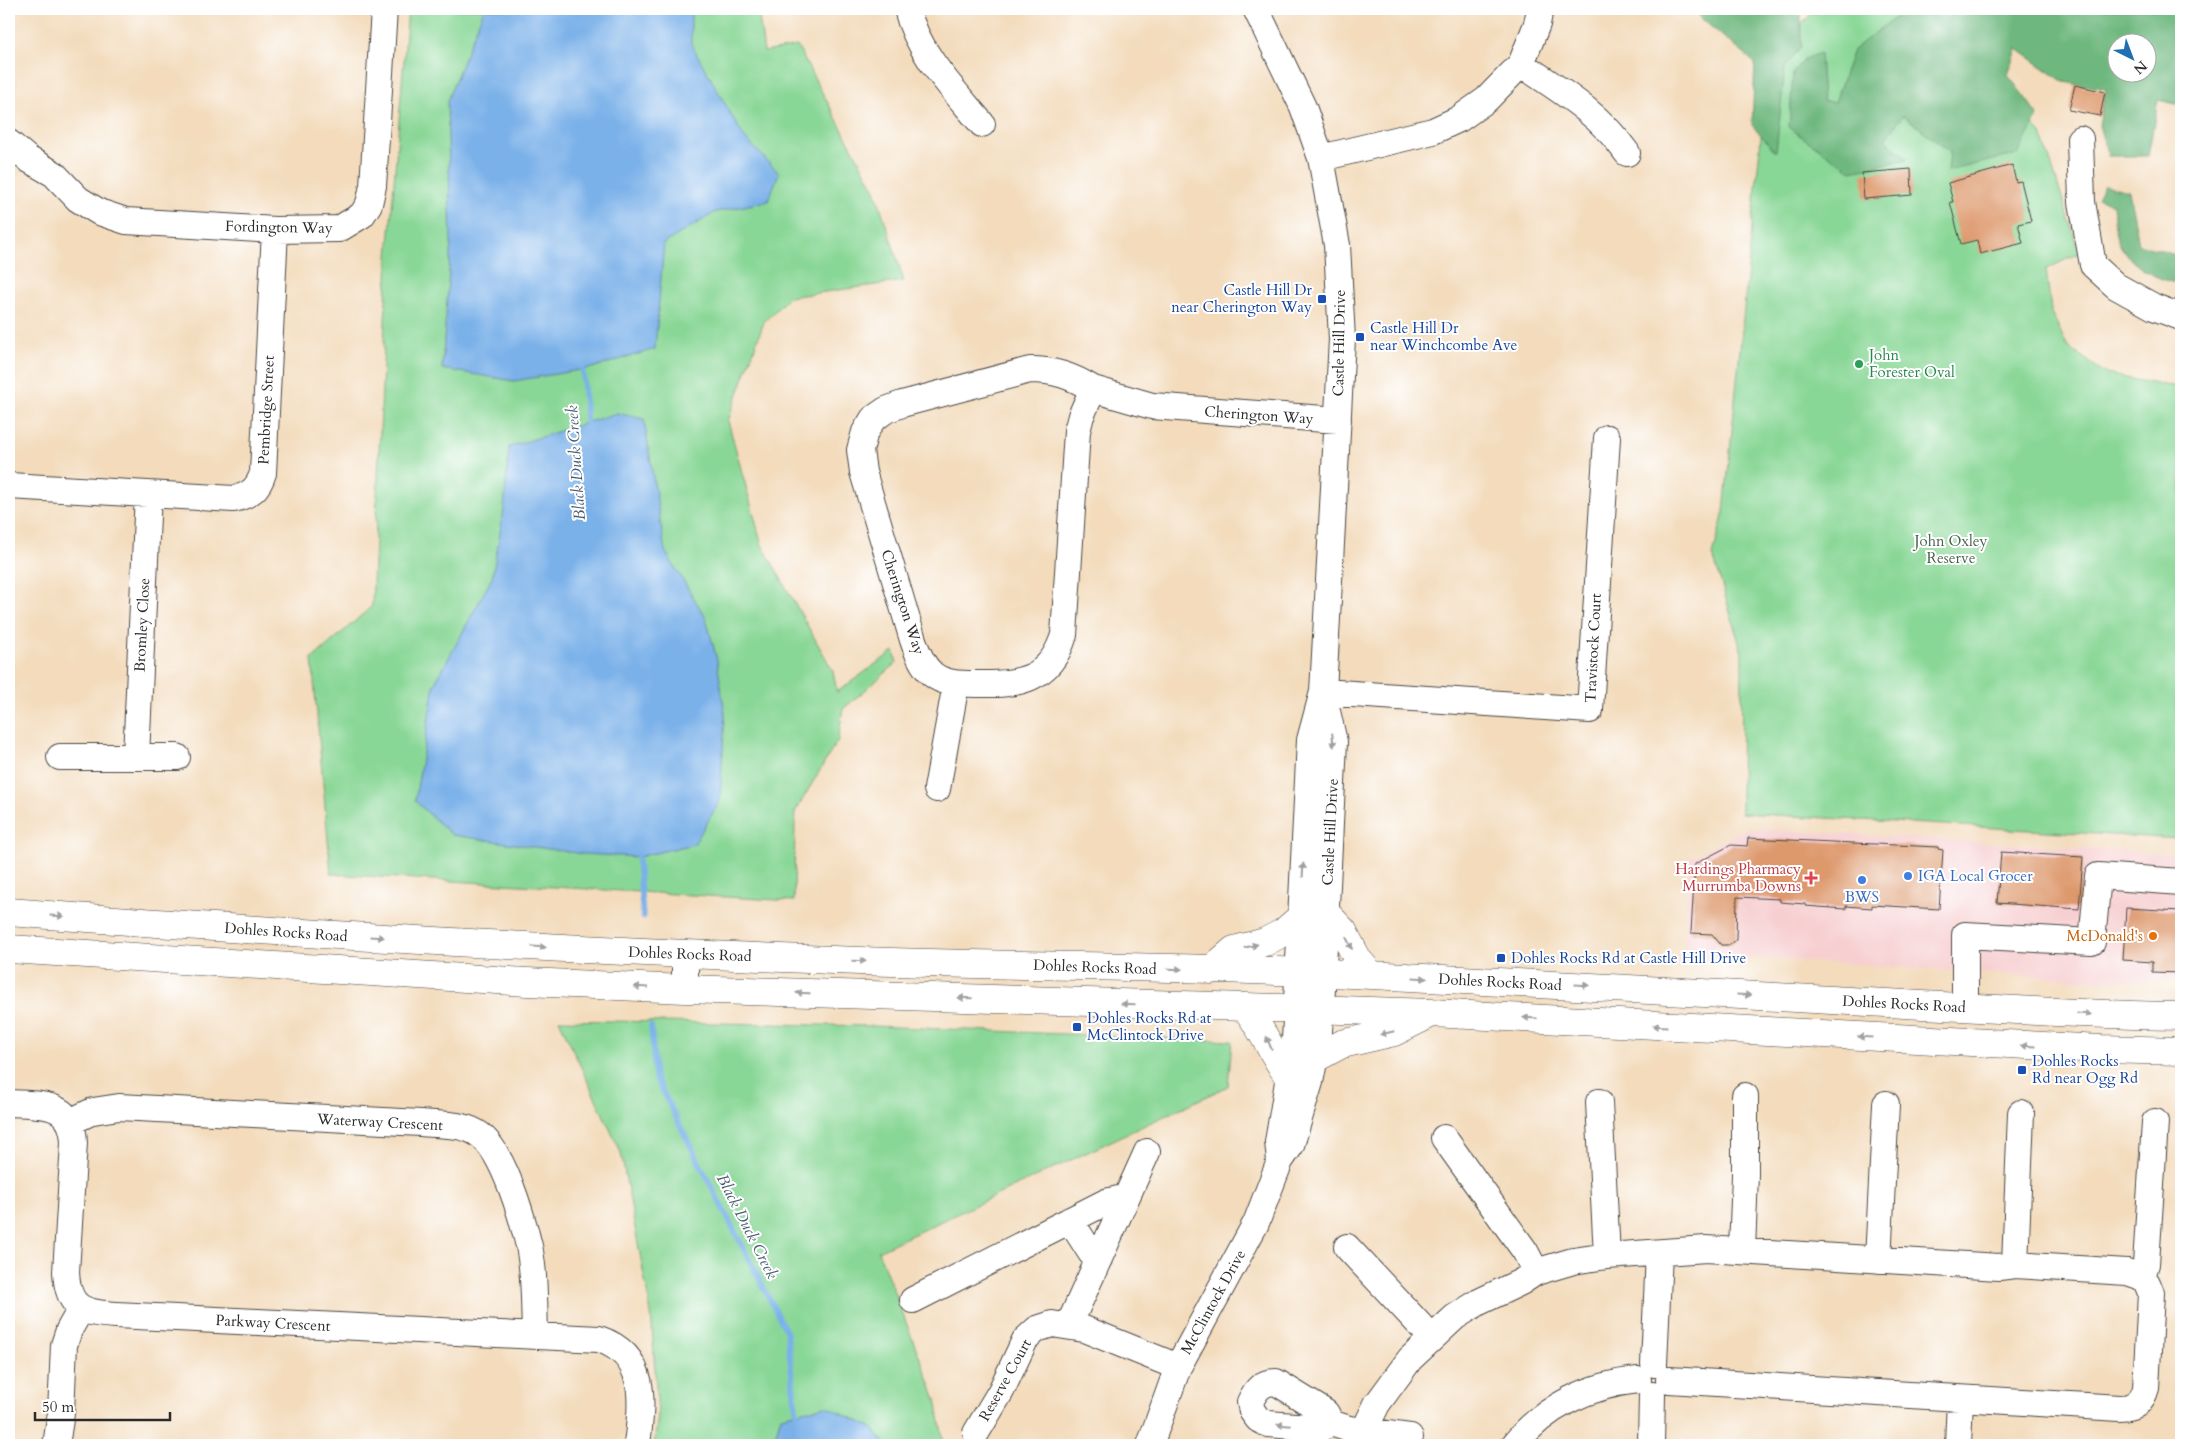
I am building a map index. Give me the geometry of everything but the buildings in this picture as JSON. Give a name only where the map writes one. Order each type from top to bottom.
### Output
[{"type":"main road","name":"Dohles Rocks Road","points":[[9,912],[160,924],[685,954],[863,961],[1371,975],[2121,1016],[2181,1016]]},
{"type":"main road","points":[[1211,970],[1234,950],[1265,942],[1313,916],[1343,931],[1356,955],[1371,975]]},
{"type":"main road","points":[[9,950],[527,982],[685,989],[1432,1013],[2101,1050],[2181,1050]]},
{"type":"main road","points":[[1246,1008],[1262,1029],[1274,1056],[1290,1079]]},
{"type":"main road","points":[[1314,1059],[1342,1044],[1394,1032],[1432,1013]]},
{"type":"street","name":"Fordington Way","points":[[9,143],[28,159],[54,174],[78,199],[99,212],[126,221],[275,230],[339,229],[362,215],[369,204],[373,186],[384,9]]},
{"type":"street","points":[[907,9],[916,36],[938,69],[982,124]]},
{"type":"street","name":"Castle Hill Drive","points":[[1256,9],[1303,107],[1321,158],[1337,245],[1340,284],[1342,338],[1323,692],[1310,740],[1313,916],[1310,973]]},
{"type":"street","points":[[1321,158],[1433,131],[1460,119],[1486,100],[1521,64],[1537,24],[1540,9]]},
{"type":"street","points":[[1521,64],[1588,110],[1615,136],[1627,153]]},
{"type":"street","points":[[2080,139],[2082,202],[2093,265],[2116,286],[2154,307],[2181,317]]},
{"type":"street","name":"Pembridge Street","points":[[9,486],[234,499],[253,492],[259,484],[263,473],[275,230]]},
{"type":"street","name":"Cherington Way","points":[[1093,389],[1081,416],[1077,431],[1064,635],[1060,647],[1047,666],[1036,675],[1021,682],[956,684],[943,681],[931,673],[920,659],[912,640],[863,472],[860,450],[865,432],[873,419],[902,404],[1030,370],[1048,370],[1065,374],[1093,389],[1152,406],[1338,420]]},
{"type":"street","name":"Travistock Court","points":[[1323,692],[1590,710],[1607,438]]},
{"type":"street","name":"Bromley Close","points":[[136,756],[148,494]]},
{"type":"street","points":[[937,789],[956,684]]},
{"type":"street","points":[[60,758],[177,757]]},
{"type":"street","points":[[1965,1007],[1965,935],[2092,942],[2098,876],[2181,882]]},
{"type":"street","points":[[685,954],[685,989]]},
{"type":"street","name":"McClintock Drive","points":[[1150,1445],[1178,1367],[1256,1223],[1280,1160],[1291,1145],[1302,1110],[1314,1059],[1308,1009],[1310,973]]},
{"type":"street","name":"McClintock Drive","points":[[1280,1160],[1278,1142],[1295,1040],[1308,1009]]},
{"type":"street","points":[[1742,1250],[1745,1175],[1745,1096]]},
{"type":"street","points":[[1599,1102],[1608,1256]]},
{"type":"street","points":[[9,1103],[45,1105],[55,1108],[70,1122],[74,1143],[66,1272],[68,1291],[81,1309],[69,1330],[64,1345],[61,1413],[56,1445]]},
{"type":"street","points":[[1878,1260],[1886,1104]]},
{"type":"street","name":"Waterway Crescent","points":[[70,1122],[93,1111],[119,1107],[421,1123],[467,1128],[480,1134],[496,1151],[512,1189],[529,1247],[534,1297],[535,1335]]},
{"type":"street","points":[[2014,1265],[2021,1113]]},
{"type":"street","points":[[2142,1277],[2146,1264],[2155,1122]]},
{"type":"street","points":[[1444,1138],[1525,1251],[1536,1272]]},
{"type":"street","points":[[1069,1325],[1147,1152]]},
{"type":"street","points":[[913,1300],[1114,1199],[1125,1200]]},
{"type":"street","points":[[1070,1220],[1091,1253],[1099,1259]]},
{"type":"street","points":[[1347,1247],[1432,1338]]},
{"type":"street","points":[[1364,1431],[1377,1404],[1410,1359],[1455,1317],[1536,1272],[1573,1262],[1608,1256],[1706,1249],[1742,1250],[1999,1267],[2014,1265],[2127,1272],[2142,1277],[2151,1293],[2146,1388],[2143,1398],[2137,1405],[2129,1408],[1654,1380],[1607,1385],[1574,1397],[1540,1418],[1514,1445]]},
{"type":"street","points":[[1651,1445],[1659,1253]]},
{"type":"street","name":"Parkway Crescent","points":[[81,1309],[90,1313],[116,1316],[599,1339],[612,1343],[622,1351],[629,1359],[640,1382],[641,1403],[637,1445]]},
{"type":"street","name":"Reserve Court","points":[[976,1433],[1001,1391],[1025,1340],[1037,1329],[1052,1324],[1069,1325],[1124,1344],[1178,1367]]},
{"type":"street","points":[[1958,1445],[1960,1399]]},
{"type":"street","points":[[1332,1423],[1349,1429],[1410,1437]]},
{"type":"shaded area","points":[[1748,828],[2181,854],[2181,981],[2104,981],[1684,953],[1689,858]]},
{"type":"green space","points":[[408,9],[758,9],[764,52],[797,46],[875,190],[904,281],[789,297],[764,322],[728,421],[762,545],[833,671],[837,692],[894,651],[897,663],[843,709],[838,740],[795,812],[794,901],[331,874],[312,659],[372,606],[388,257]]},
{"type":"green space","points":[[1702,9],[1801,9],[1801,47],[1785,67],[1776,152],[1752,125],[1755,63],[1698,16]]},
{"type":"green space","name":"John Oxley Reserve","points":[[1816,9],[1887,9],[1948,38],[2041,133],[2080,253],[2046,269],[2051,311],[2067,346],[2106,374],[2181,387],[2181,839],[1741,813],[1742,653],[1713,555],[1724,512],[1769,56]]},
{"type":"green space","points":[[1906,9],[2181,9],[2181,105],[2158,100],[2148,156],[2108,156],[2099,125],[2106,89],[2064,82],[2017,49],[2008,75],[2038,115],[2018,154],[1948,171],[1950,152],[1903,115],[1885,140],[1908,159],[1852,171],[1789,128],[1793,73],[1805,59],[1820,53],[1823,101],[1835,102],[1853,50]]},
{"type":"green space","points":[[2104,185],[2129,191],[2139,244],[2181,257],[2181,284],[2161,279],[2151,274],[2133,262],[2126,254],[2116,235],[2113,204],[2097,198]]},
{"type":"green space","points":[[559,1020],[873,1026],[1232,1041],[1228,1086],[878,1251],[936,1399],[944,1445],[887,1445],[871,1427],[781,1416],[773,1445],[654,1445],[658,1415],[651,1313],[621,1153]]},
{"type":"water","points":[[484,9],[691,9],[691,44],[744,137],[779,173],[768,201],[716,212],[664,243],[655,349],[592,368],[514,381],[442,369],[451,242],[447,101]]},
{"type":"water","points":[[617,413],[644,419],[665,551],[706,618],[717,660],[725,714],[720,801],[694,844],[638,857],[583,854],[452,835],[415,801],[434,685],[492,578],[504,510],[509,447]]},
{"type":"water","points":[[826,1406],[871,1427],[887,1445],[773,1445],[781,1416]]},
{"type":"waterway","name":"Black Duck Creek","points":[[582,363],[587,428]]},
{"type":"waterway","name":"Black Duck Creek","points":[[637,849],[643,917]]},
{"type":"waterway","name":"Black Duck Creek","points":[[651,1026],[655,1077],[787,1333],[797,1418]]},
{"type":"place","name":"Castle Hill Dr near Cherington Way","points":[[1322,299]]},
{"type":"place","name":"Castle Hill Dr near Winchcombe Ave","points":[[1360,337]]},
{"type":"place","name":"John Forester Oval","points":[[1859,364]]},
{"type":"place","name":"IGA Local Grocer","points":[[1908,876]]},
{"type":"place","name":"Hardings Pharmacy Murrumba Downs","points":[[1811,878]]},
{"type":"place","name":"BWS","points":[[1862,880]]},
{"type":"place","name":"McDonald's","points":[[2153,936]]},
{"type":"place","name":"Dohles Rocks Rd at Castle Hill Drive","points":[[1501,958]]},
{"type":"place","name":"Dohles Rocks Rd at McClintock Drive","points":[[1077,1027]]},
{"type":"place","name":"Dohles Rocks Rd near Ogg Rd","points":[[2022,1070]]}]
